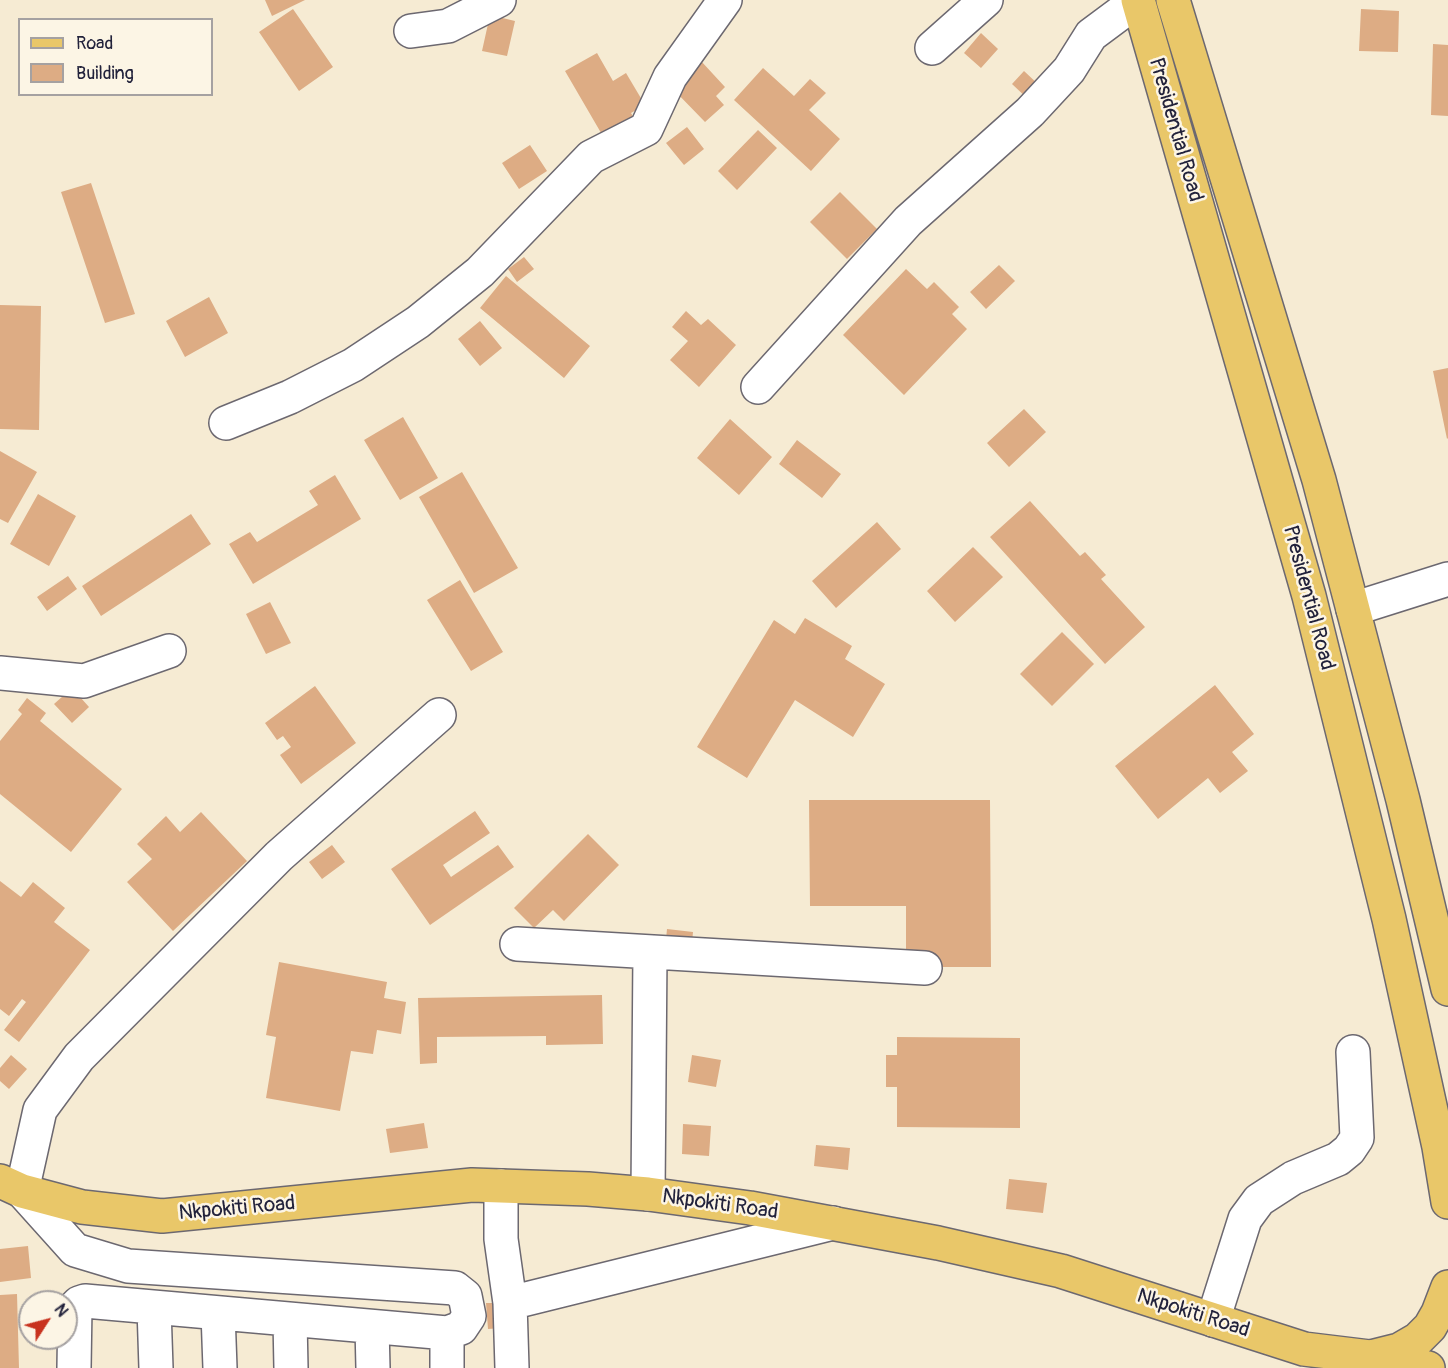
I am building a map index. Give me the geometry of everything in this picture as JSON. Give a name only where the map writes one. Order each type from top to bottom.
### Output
[{"type":"main road","name":"Presidential Road","points":[[1138,0],[1309,596],[1389,919],[1439,1147],[1448,1202]]},
{"type":"main road","name":"Presidential Road","points":[[1173,0],[1319,480],[1403,800],[1448,989]]},
{"type":"main road","name":"Nkpokiti Road","points":[[11,1186],[81,1207],[162,1216],[472,1185],[588,1189],[648,1194],[750,1208],[938,1243],[1060,1271],[1304,1349],[1370,1357],[1428,1368]]},
{"type":"main road","points":[[1370,1357],[1399,1350],[1418,1339],[1430,1327],[1448,1287]]},
{"type":"main road","points":[[1304,1349],[1334,1368]]},
{"type":"street","points":[[411,31],[448,26],[500,0]]},
{"type":"street","points":[[226,423],[290,397],[353,365],[418,322],[480,272],[591,157],[646,129],[670,77],[725,0]]},
{"type":"street","points":[[932,48],[986,0]]},
{"type":"street","points":[[758,387],[908,221],[1030,112],[1069,70],[1091,35],[1138,0]]},
{"type":"street","points":[[1224,301],[1263,296]]},
{"type":"street","points":[[1353,609],[1448,579]]},
{"type":"street","points":[[0,673],[84,681],[169,651]]},
{"type":"street","points":[[74,1368],[75,1307],[85,1301],[447,1333],[461,1328],[469,1316],[465,1296],[455,1288],[128,1266],[75,1250],[11,1186],[40,1110],[79,1057],[279,856],[439,715]]},
{"type":"street","points":[[517,944],[925,969]]},
{"type":"street","points":[[648,1194],[650,952]]},
{"type":"street","points":[[1213,1320],[1245,1219],[1259,1200],[1293,1178],[1338,1159],[1349,1150],[1357,1138],[1353,1052]]},
{"type":"street","points":[[501,1186],[501,1239],[510,1303],[512,1368]]},
{"type":"street","points":[[510,1303],[833,1223]]},
{"type":"street","points":[[154,1308],[156,1368]]},
{"type":"street","points":[[218,1313],[220,1368]]},
{"type":"street","points":[[290,1320],[291,1368]]},
{"type":"street","points":[[372,1327],[373,1368]]},
{"type":"street","points":[[447,1333],[447,1368]]},
{"type":"building","points":[[265,0],[305,0],[272,16]]},
{"type":"building","points":[[293,9],[333,67],[299,91],[259,32]]},
{"type":"building","points":[[1361,9],[1399,11],[1398,52],[1359,51]]},
{"type":"building","points":[[490,15],[515,21],[507,56],[482,51]]},
{"type":"building","points":[[981,33],[998,49],[981,68],[964,53]]},
{"type":"building","points":[[1433,44],[1448,45],[1448,116],[1431,115]]},
{"type":"building","points":[[597,53],[613,81],[626,73],[645,105],[631,113],[635,120],[604,138],[565,71]]},
{"type":"building","points":[[701,61],[725,87],[716,96],[724,105],[705,122],[672,88]]},
{"type":"building","points":[[763,68],[794,96],[810,79],[826,93],[809,110],[840,139],[811,171],[734,100]]},
{"type":"building","points":[[1024,71],[1040,86],[1029,100],[1012,84]]},
{"type":"building","points":[[687,127],[704,149],[684,165],[666,143]]},
{"type":"building","points":[[758,130],[777,148],[737,190],[718,171]]},
{"type":"building","points":[[530,145],[547,171],[519,189],[502,163]]},
{"type":"building","points":[[91,183],[135,314],[105,323],[61,192]]},
{"type":"building","points":[[840,192],[877,229],[847,259],[810,222]]},
{"type":"building","points":[[524,257],[534,269],[517,282],[508,269]]},
{"type":"building","points":[[999,265],[1015,281],[986,309],[970,292]]},
{"type":"building","points":[[906,269],[927,289],[934,282],[959,307],[952,314],[967,329],[904,395],[843,335]]},
{"type":"building","points":[[506,276],[590,346],[564,378],[480,308]]},
{"type":"building","points":[[209,297],[228,333],[185,357],[166,321]]},
{"type":"building","points":[[0,305],[41,306],[39,430],[0,429]]},
{"type":"building","points":[[686,311],[701,325],[708,319],[736,345],[699,387],[670,360],[688,341],[672,327]]},
{"type":"building","points":[[480,321],[502,348],[480,366],[458,339]]},
{"type":"building","points":[[1448,368],[1448,438],[1447,439],[1433,371]]},
{"type":"building","points":[[1024,409],[1046,432],[1009,467],[987,443]]},
{"type":"building","points":[[403,417],[438,478],[400,500],[364,440]]},
{"type":"building","points":[[730,419],[772,457],[739,495],[697,458]]},
{"type":"building","points":[[797,440],[841,474],[822,498],[779,464]]},
{"type":"building","points":[[0,451],[37,472],[8,523],[0,519]]},
{"type":"building","points":[[462,472],[518,568],[474,593],[419,497]]},
{"type":"building","points":[[335,475],[361,519],[253,584],[229,544],[250,532],[257,542],[318,505],[309,491]]},
{"type":"building","points":[[38,494],[76,516],[49,566],[10,544]]},
{"type":"building","points":[[1030,501],[1080,556],[1085,552],[1106,575],[1101,579],[1145,627],[1105,664],[990,537]]},
{"type":"building","points":[[191,514],[211,544],[101,616],[82,586]]},
{"type":"building","points":[[877,522],[901,549],[836,608],[812,581]]},
{"type":"building","points":[[973,547],[1003,577],[955,622],[927,591]]},
{"type":"building","points":[[68,576],[77,589],[47,611],[37,597]]},
{"type":"building","points":[[460,580],[503,652],[471,671],[427,600]]},
{"type":"building","points":[[270,602],[291,643],[266,654],[246,614]]},
{"type":"building","points":[[805,618],[852,646],[845,659],[885,684],[853,737],[795,700],[747,778],[697,747],[774,620],[795,634]]},
{"type":"building","points":[[1062,632],[1094,664],[1052,706],[1020,674]]},
{"type":"building","points":[[1215,685],[1254,734],[1232,752],[1248,771],[1220,793],[1208,778],[1158,819],[1115,766]]},
{"type":"building","points":[[315,686],[356,743],[301,784],[280,755],[291,747],[283,736],[277,740],[265,723]]},
{"type":"building","points":[[72,688],[89,707],[72,723],[54,704]]},
{"type":"building","points":[[27,698],[46,713],[40,721],[122,789],[71,852],[0,794],[0,741],[22,714],[18,710]]},
{"type":"building","points":[[809,800],[990,800],[991,967],[906,967],[906,906],[810,906]]},
{"type":"building","points":[[475,811],[490,833],[443,865],[451,877],[498,845],[514,867],[430,925],[391,869]]},
{"type":"building","points":[[201,812],[247,861],[173,931],[127,882],[152,859],[137,844],[166,816],[180,832]]},
{"type":"building","points":[[588,834],[619,865],[564,921],[553,910],[534,928],[514,908]]},
{"type":"building","points":[[332,845],[345,862],[322,879],[309,862]]},
{"type":"building","points":[[0,881],[21,897],[33,882],[65,908],[54,922],[90,950],[19,1042],[4,1030],[26,1002],[22,999],[9,1016],[0,1009]]},
{"type":"building","points":[[667,929],[693,932],[691,953],[665,950]]},
{"type":"building","points":[[279,962],[387,982],[384,998],[406,1002],[401,1034],[377,1030],[373,1054],[351,1051],[340,1111],[266,1098],[276,1037],[266,1035]]},
{"type":"building","points":[[602,995],[603,1044],[546,1045],[546,1036],[437,1037],[437,1063],[420,1064],[418,998]]},
{"type":"building","points":[[897,1037],[1020,1038],[1020,1128],[897,1127],[897,1087],[886,1087],[886,1055],[897,1055]]},
{"type":"building","points":[[11,1055],[27,1069],[9,1089],[0,1081],[0,1068]]},
{"type":"building","points":[[692,1055],[721,1060],[716,1087],[688,1082]]},
{"type":"building","points":[[424,1123],[428,1148],[390,1153],[386,1129]]},
{"type":"building","points":[[683,1124],[711,1126],[709,1156],[682,1154]]},
{"type":"building","points":[[816,1145],[850,1148],[848,1170],[814,1166]]},
{"type":"building","points":[[1009,1179],[1047,1183],[1043,1213],[1006,1209]]},
{"type":"building","points":[[28,1246],[31,1278],[0,1282],[0,1249]]},
{"type":"building","points":[[17,1294],[19,1368],[0,1368],[0,1295]]},
{"type":"building","points":[[486,1303],[501,1303],[502,1328],[488,1329]]}]
